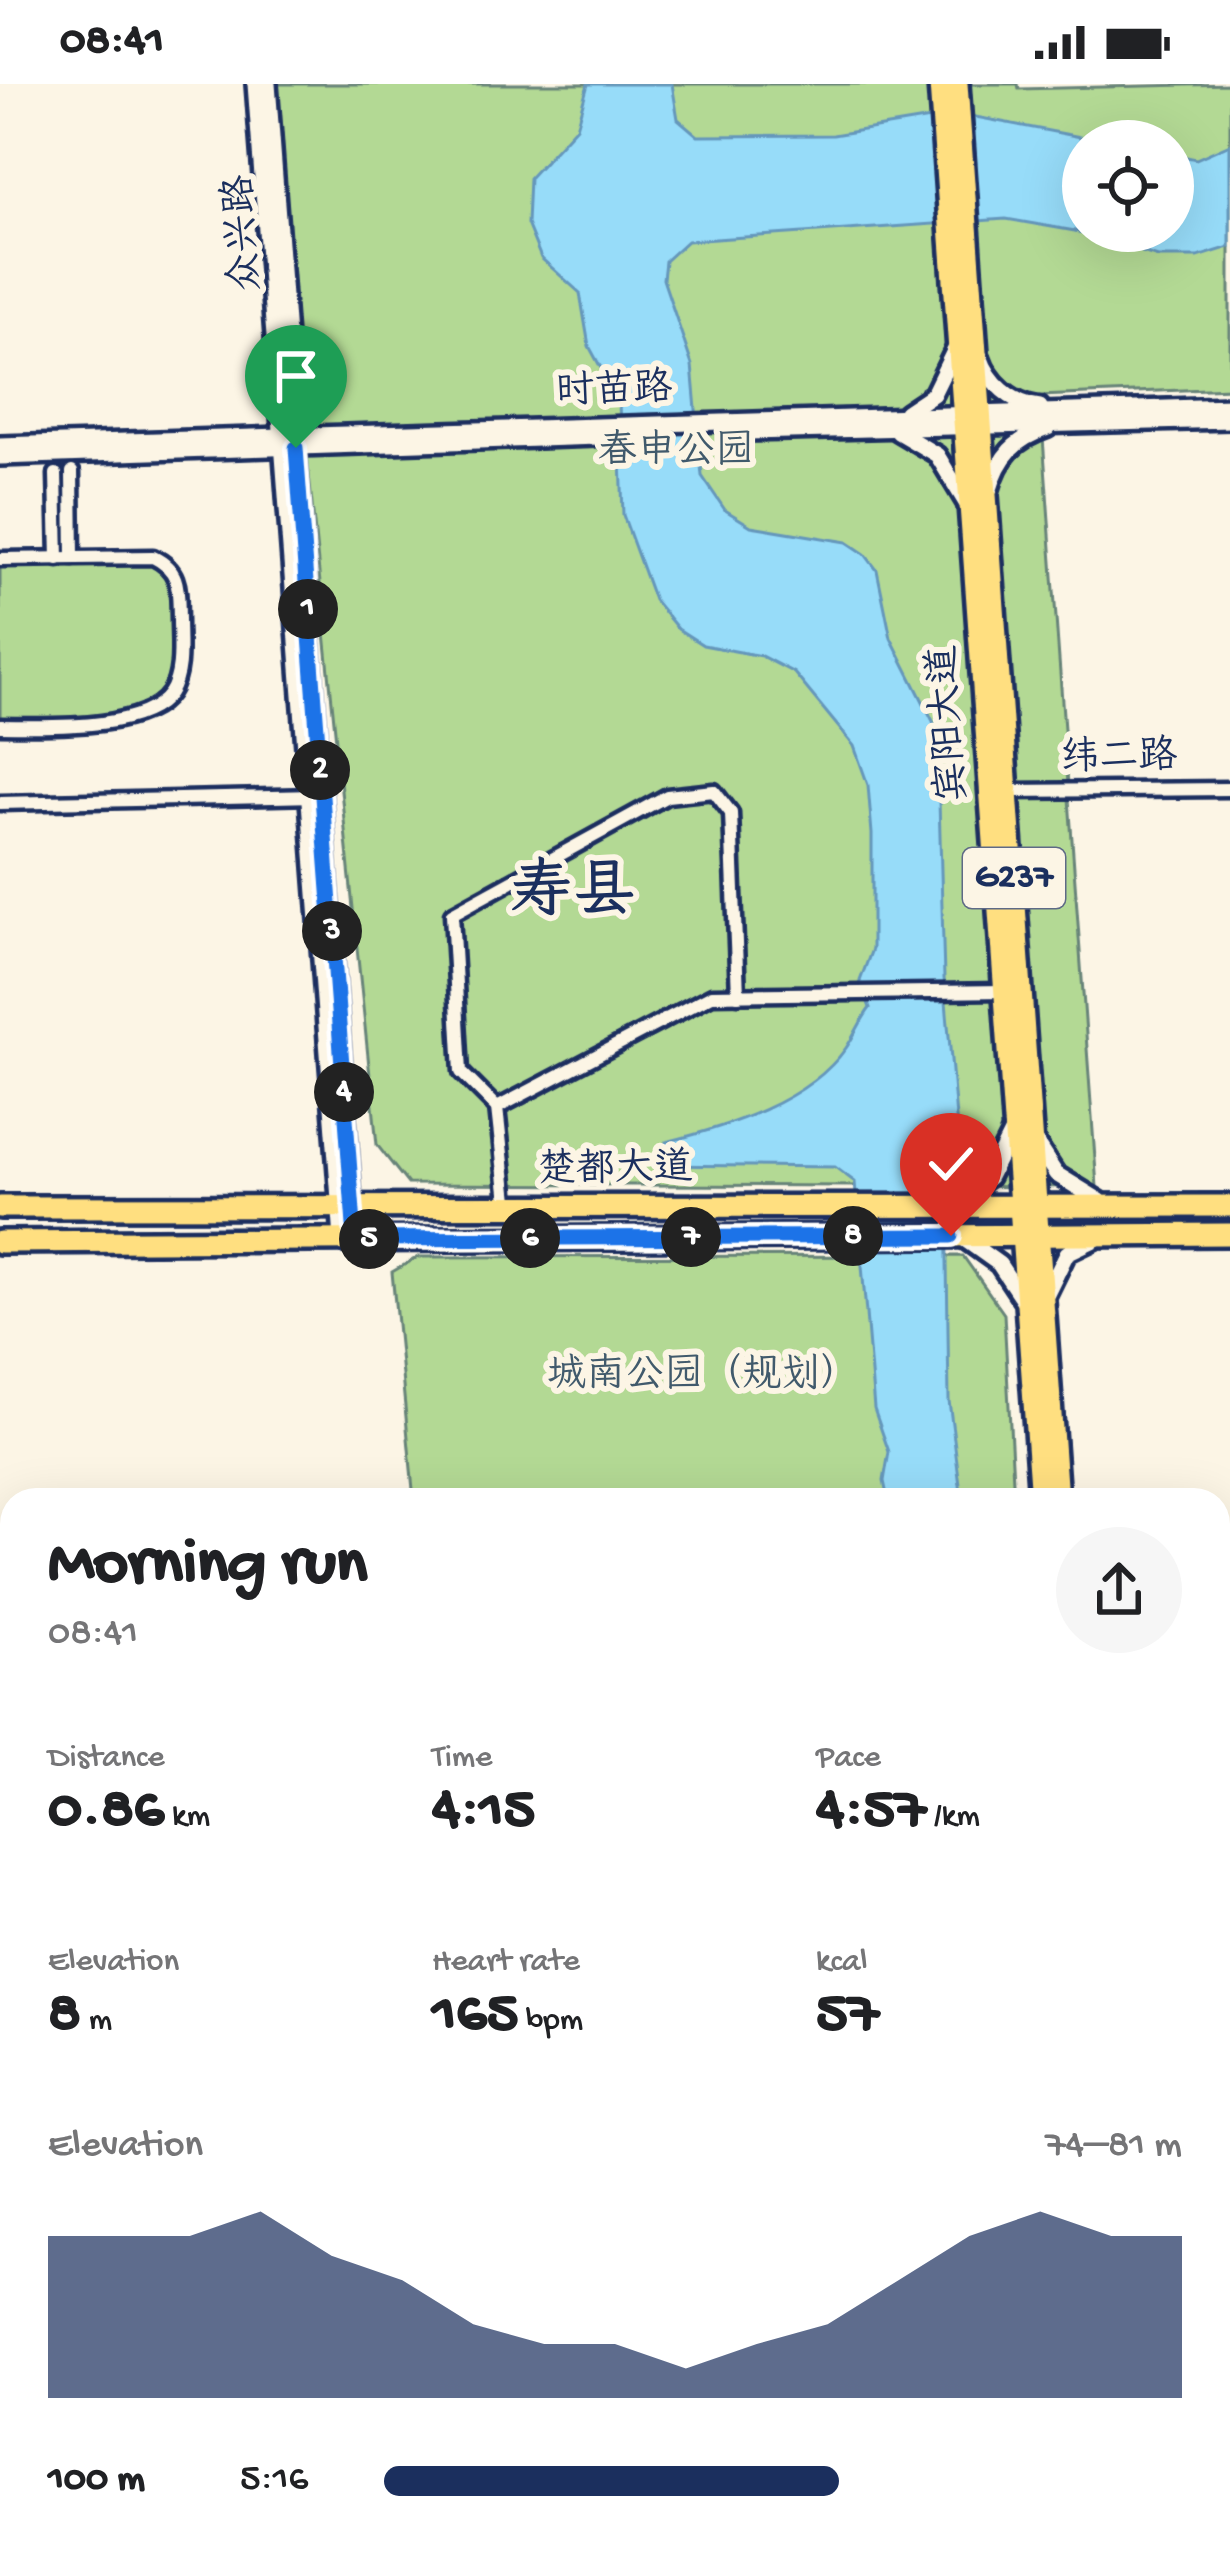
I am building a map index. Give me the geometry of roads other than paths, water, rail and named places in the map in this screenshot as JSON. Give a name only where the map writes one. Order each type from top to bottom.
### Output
[{"type":"main road","name":"宾阳大道","points":[[940,84],[961,256],[981,521],[1009,791],[1022,1119],[1056,1488]]},
{"type":"main road","name":"宾阳大道","points":[[957,84],[961,256]]},
{"type":"main road","name":"宾阳大道","points":[[981,521],[1005,992],[1022,1119]]},
{"type":"main road","name":"楚都大道","points":[[0,1207],[1230,1206]]},
{"type":"main road","name":"楚都大道","points":[[0,1242],[1230,1234]]},
{"type":"main road","name":"宾阳大道","points":[[1037,1316],[1041,1488]]},
{"type":"street","name":"众兴路","points":[[255,84],[353,1210],[348,1239]]},
{"type":"street","name":"众兴路","points":[[268,84],[287,445]]},
{"type":"street","points":[[967,330],[983,366],[1007,394],[1066,417]]},
{"type":"street","points":[[886,423],[933,394],[967,330]]},
{"type":"street","name":"时苗路","points":[[0,457],[1066,417],[1230,406]]},
{"type":"street","name":"时苗路","points":[[1066,417],[1230,420]]},
{"type":"street","points":[[981,521],[991,485],[1013,444],[1066,417]]},
{"type":"street","points":[[886,423],[938,455],[981,521]]},
{"type":"street","name":"时苗路","points":[[0,445],[287,445]]},
{"type":"street","points":[[72,472],[73,558]]},
{"type":"street","points":[[56,474],[58,559]]},
{"type":"street","points":[[0,560],[153,557],[175,570],[180,656],[173,690],[155,709],[126,719],[0,726]]},
{"type":"street","name":"纬二路","points":[[1009,791],[1230,789]]},
{"type":"street","points":[[508,1210],[496,1108],[461,1072],[452,914],[667,796],[714,791],[731,813],[738,995]]},
{"type":"street","name":"众兴路","points":[[316,796],[348,1239]]},
{"type":"street","points":[[0,803],[316,796]]},
{"type":"street","points":[[496,1108],[712,995],[1005,992]]},
{"type":"street","points":[[947,1205],[974,1190],[1003,1159],[1022,1119]]},
{"type":"street","points":[[1022,1119],[1056,1174],[1092,1199],[1114,1206]]},
{"type":"street","points":[[1037,1316],[1067,1253],[1118,1235]]},
{"type":"street","points":[[953,1236],[999,1264],[1037,1316]]},
{"type":"water","points":[[588,84],[672,84],[678,119],[698,136],[833,135],[960,114],[1062,133],[1062,229],[1006,219],[687,241],[665,261],[663,279],[692,365],[702,476],[725,510],[751,526],[847,542],[865,554],[877,570],[891,638],[937,729],[944,978],[958,1141],[946,1188],[949,1401],[960,1488],[885,1488],[889,1452],[874,1409],[855,1182],[835,1167],[653,1165],[666,1142],[764,1110],[810,1083],[846,1048],[870,1008],[860,981],[872,949],[868,785],[854,746],[794,673],[761,656],[703,645],[678,629],[654,600],[623,515],[619,401],[589,346],[580,293],[541,258],[527,224],[529,178],[576,127]]},
{"type":"water","points":[[1230,144],[1230,247],[1198,257],[1142,252],[1194,252],[1194,159]]},
{"type":"district","name":"寿县","points":[[573,896]]},
{"type":"park label","name":"春申公园","points":[[676,454]]},
{"type":"park label","name":"城南公园（规划）","points":[[703,1378]]}]
